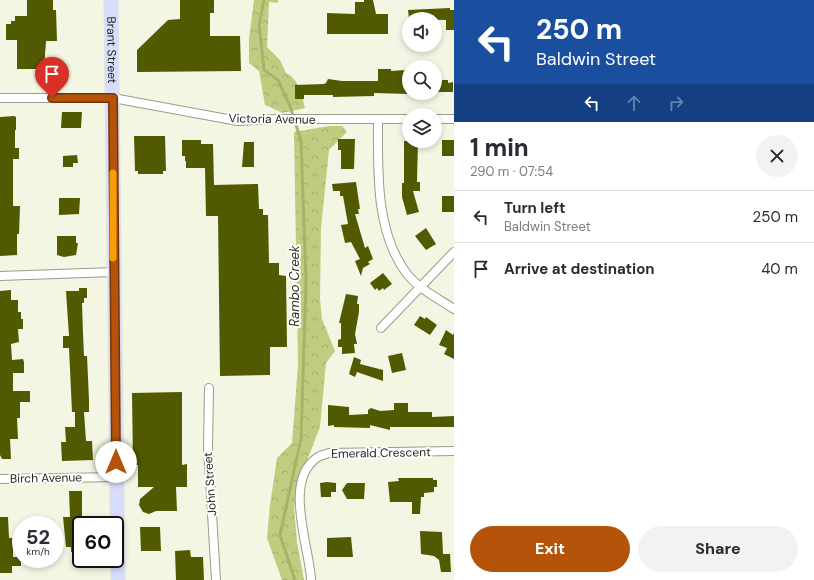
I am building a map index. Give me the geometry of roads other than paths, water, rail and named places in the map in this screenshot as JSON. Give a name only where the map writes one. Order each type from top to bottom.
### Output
[{"type":"main road","name":"Brant Street","points":[[111,0],[118,580]]},
{"type":"street","name":"Victoria Avenue","points":[[0,98],[113,98],[238,121],[284,119],[402,119]]},
{"type":"street","points":[[442,119],[454,119]]},
{"type":"street","points":[[378,120],[380,189],[383,218],[391,248],[408,275],[454,309]]},
{"type":"street","points":[[380,328],[454,252]]},
{"type":"street","points":[[0,276],[114,272]]},
{"type":"street","name":"John Street","points":[[209,388],[208,447],[216,580]]},
{"type":"street","name":"Emerald Crescent","points":[[311,577],[300,516],[299,497],[302,479],[309,467],[318,457],[329,453],[454,451]]},
{"type":"street","name":"Birch Avenue","points":[[0,479],[116,478]]},
{"type":"waterway","name":"Rambo Creek","points":[[264,0],[259,25],[264,70],[278,80],[290,106],[301,141],[306,281],[301,439],[280,535],[295,580]]}]
